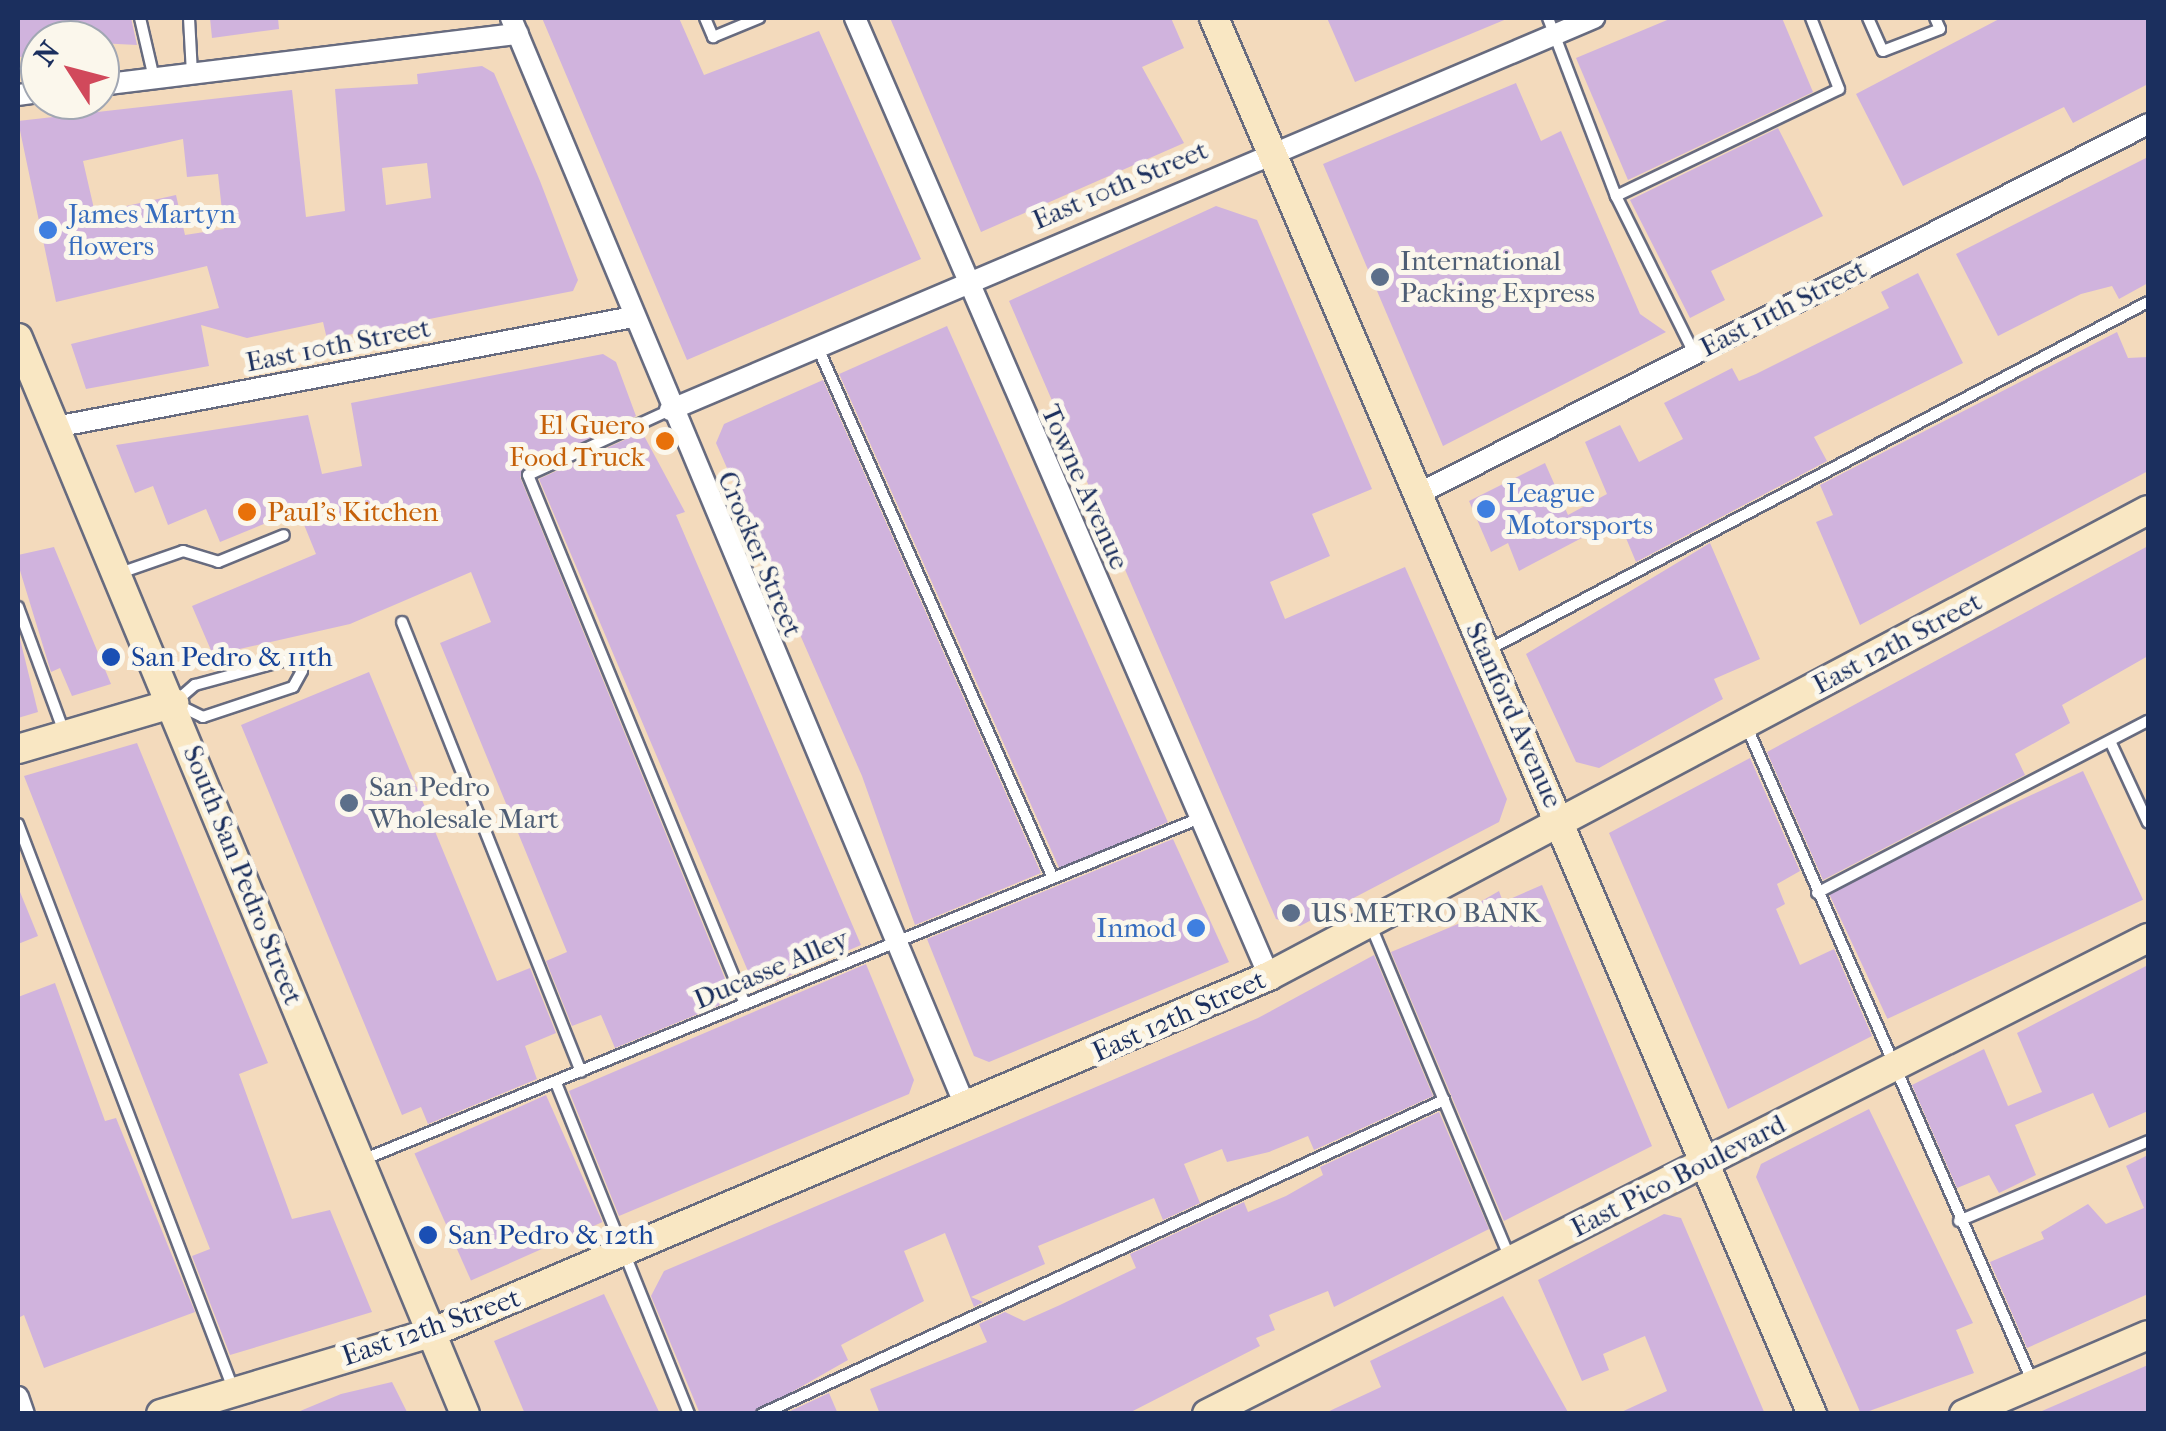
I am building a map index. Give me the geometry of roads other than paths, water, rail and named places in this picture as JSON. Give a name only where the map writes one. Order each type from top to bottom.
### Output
[{"type":"street","name":"Towne Avenue","points":[[855,18],[965,281],[1270,976]]},
{"type":"street","name":"Stanford Avenue","points":[[1214,18],[1485,651],[1709,1160],[1812,1414]]},
{"type":"street","name":"East 10th Street","points":[[670,410],[1551,26],[1594,18]]},
{"type":"street","points":[[120,82],[514,26]]},
{"type":"street","name":"Crocker Street","points":[[514,26],[892,942],[966,1108]]},
{"type":"street","name":"East 11th Street","points":[[1418,494],[2148,124]]},
{"type":"street","name":"East 10th Street","points":[[55,426],[632,317]]},
{"type":"street","name":"South San Pedro Street","points":[[18,338],[120,573],[465,1414]]},
{"type":"street","name":"East 12th Street","points":[[161,1414],[431,1333],[622,1256],[1270,976],[1371,926],[2148,510]]},
{"type":"street","points":[[18,749],[174,703]]},
{"type":"street","name":"East Pico Boulevard","points":[[1208,1414],[2148,938]]},
{"type":"street","points":[[1964,1414],[2148,1334]]},
{"type":"street","points":[[18,1397],[24,1414]]},
{"type":"lane","points":[[140,18],[154,78]]},
{"type":"lane","points":[[189,18],[192,73]]},
{"type":"lane","points":[[705,18],[713,37],[759,18]]},
{"type":"lane","points":[[1616,196],[1838,89],[1811,18]]},
{"type":"lane","points":[[1868,18],[1883,51],[1940,29],[1936,18]]},
{"type":"lane","points":[[1551,26],[1616,196],[1694,354]]},
{"type":"lane","points":[[1485,651],[2148,302]]},
{"type":"lane","points":[[818,348],[1052,876]]},
{"type":"lane","points":[[670,410],[528,475],[745,1004]]},
{"type":"lane","points":[[120,573],[183,551],[218,562],[284,535]]},
{"type":"lane","points":[[18,607],[66,736]]},
{"type":"lane","points":[[402,622],[581,1072]]},
{"type":"lane","points":[[278,662],[302,671],[293,687],[203,717],[174,703],[195,685],[278,662]]},
{"type":"lane","points":[[1816,893],[2148,721]]},
{"type":"lane","points":[[1745,724],[1890,1068],[2034,1384]]},
{"type":"lane","points":[[2110,740],[2148,824]]},
{"type":"lane","name":"Ducasse Alley","points":[[359,1161],[1200,818]]},
{"type":"lane","points":[[18,824],[234,1392]]},
{"type":"lane","points":[[1371,926],[1512,1261]]},
{"type":"lane","points":[[556,1083],[622,1256],[689,1414]]},
{"type":"lane","points":[[762,1414],[1444,1100]]},
{"type":"lane","points":[[1959,1220],[2148,1141]]},
{"type":"place","name":"James Martyn flowers","points":[[48,230]]},
{"type":"place","name":"International Packing Express","points":[[1380,277]]},
{"type":"place","name":"El Guero Food Truck","points":[[665,441]]},
{"type":"place","name":"League Motorsports","points":[[1486,509]]},
{"type":"place","name":"Paul's Kitchen","points":[[247,512]]},
{"type":"place","name":"San Pedro & 11th","points":[[111,657]]},
{"type":"place","name":"San Pedro Wholesale Mart","points":[[349,803]]},
{"type":"place","name":"US METRO BANK","points":[[1291,913]]},
{"type":"place","name":"Inmod","points":[[1196,928]]},
{"type":"place","name":"San Pedro & 12th","points":[[428,1235]]}]
